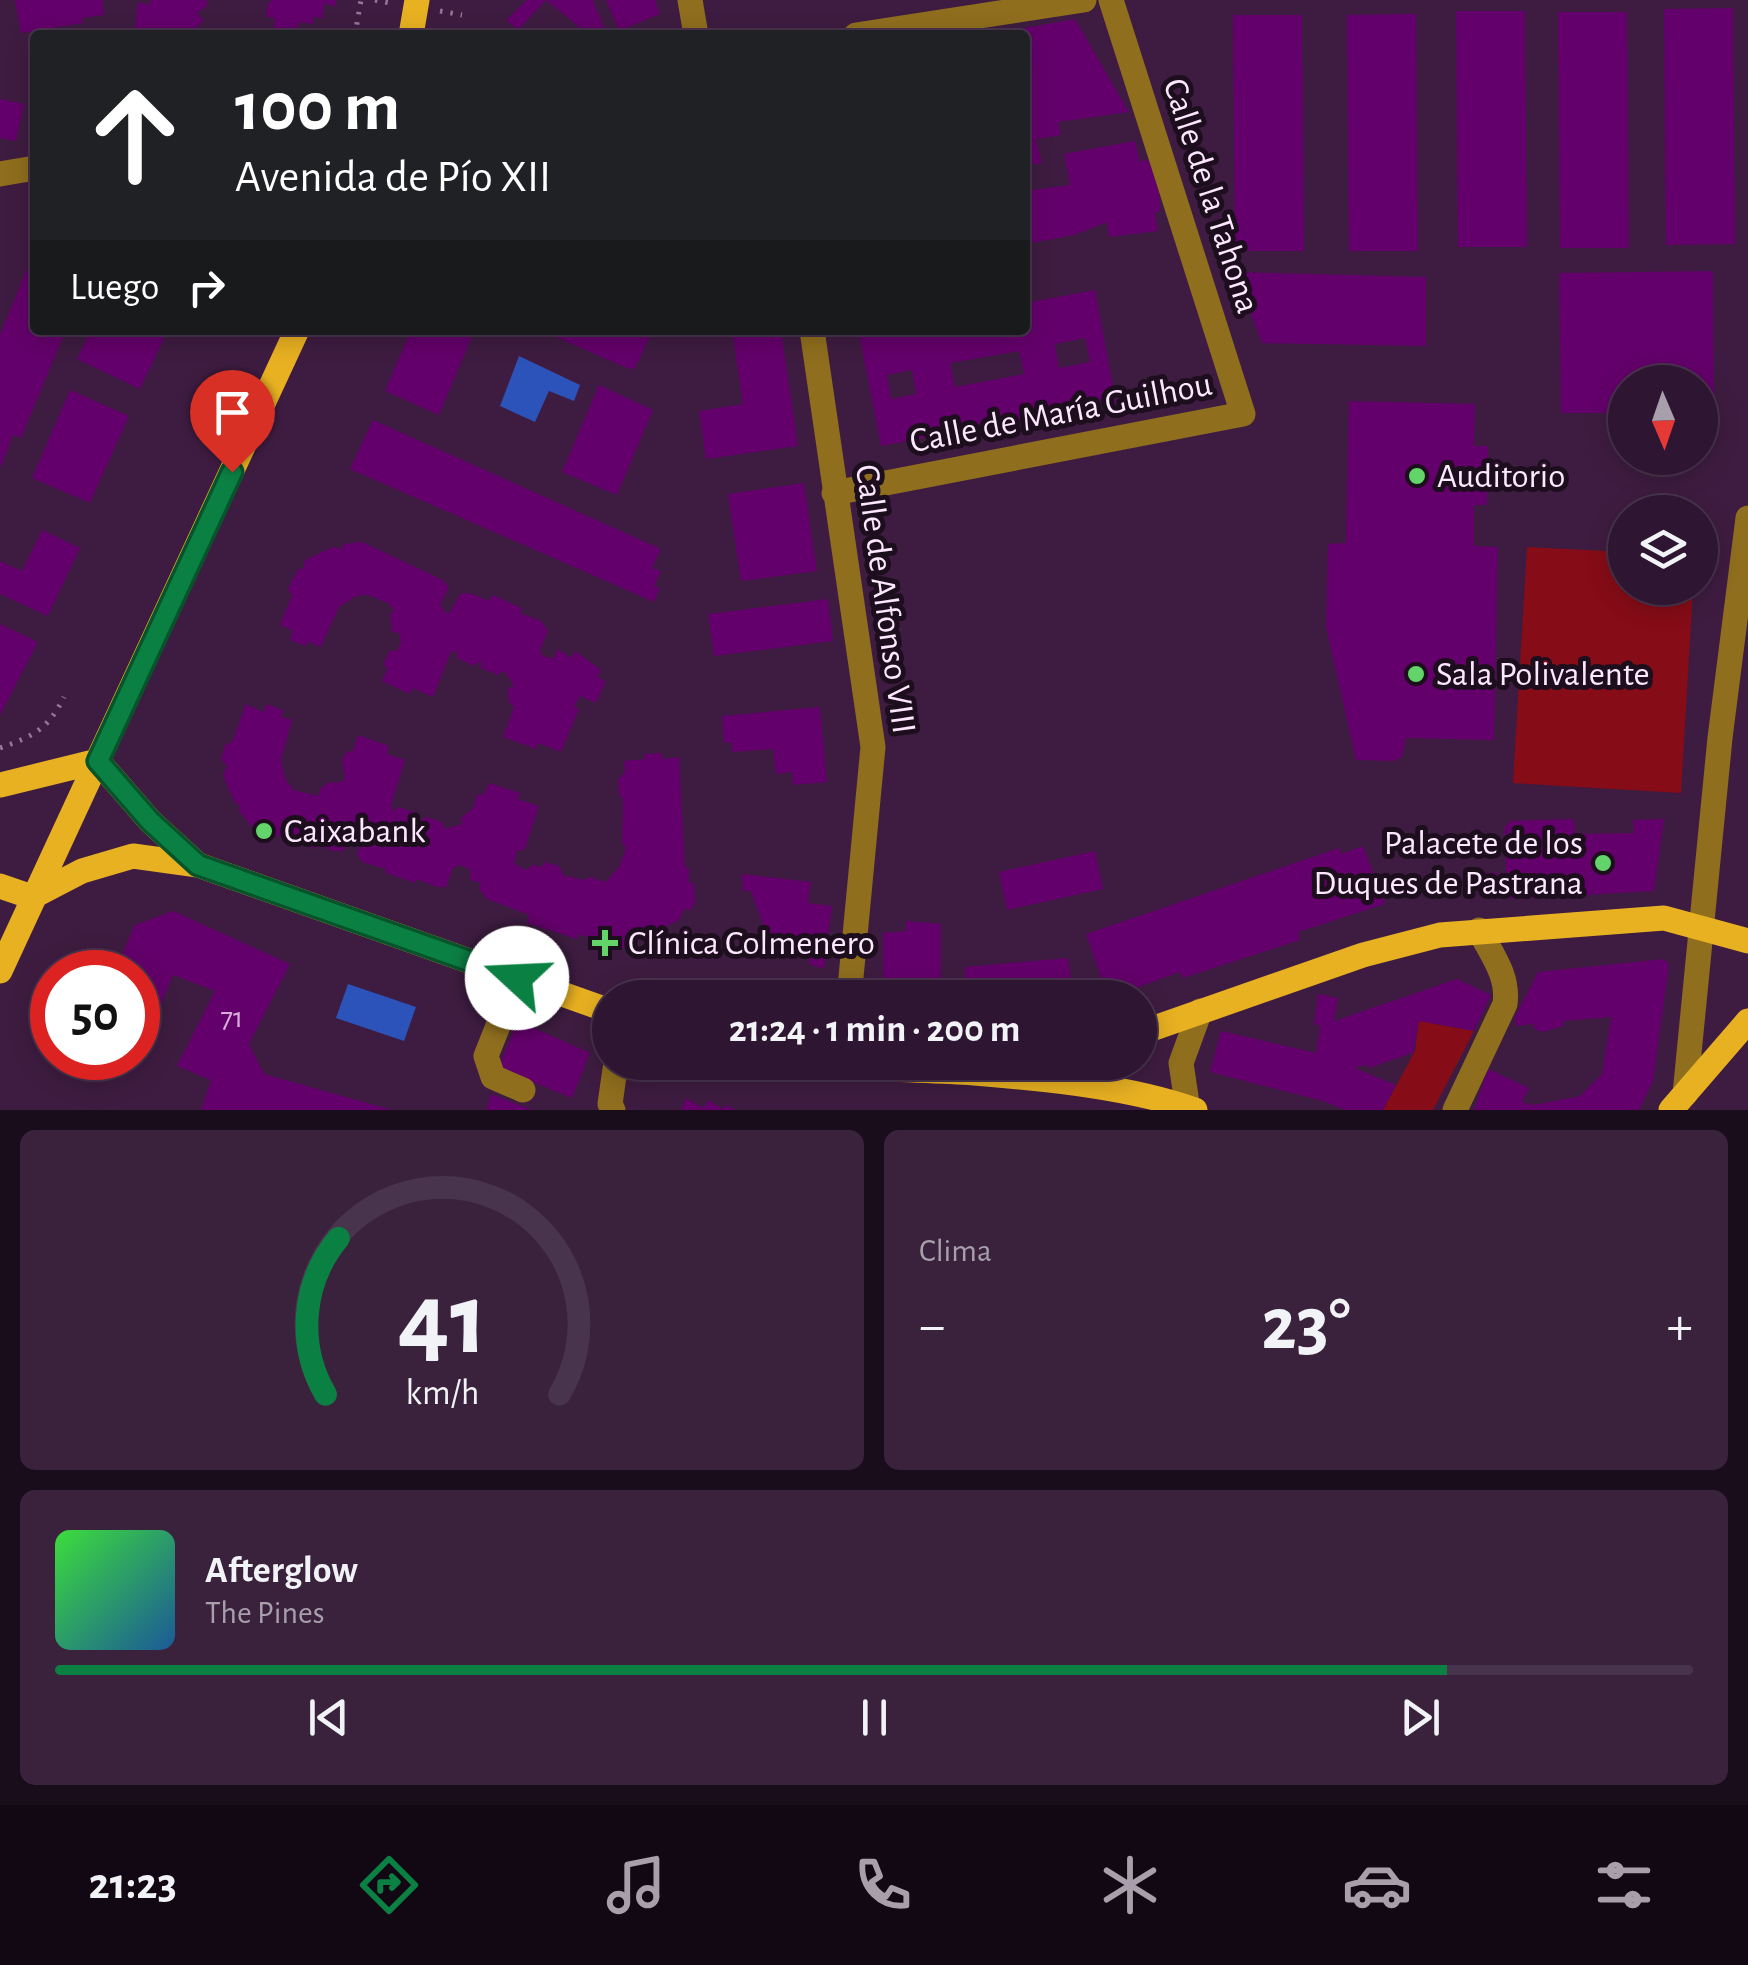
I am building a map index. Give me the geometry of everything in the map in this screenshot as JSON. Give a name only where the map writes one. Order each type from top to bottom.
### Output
[{"type":"main road","points":[[412,30],[417,0]]},
{"type":"main road","points":[[0,971],[296,335]]},
{"type":"main road","points":[[0,785],[98,761]]},
{"type":"main road","points":[[98,761],[150,821],[198,865]]},
{"type":"main road","points":[[133,856],[150,821]]},
{"type":"main road","points":[[0,886],[32,897],[82,871],[133,856],[198,865],[592,1004]]},
{"type":"main road","points":[[1157,1027],[1398,944],[1480,930],[1664,918],[1748,941]]},
{"type":"main road","points":[[1678,1102],[1748,1021]]},
{"type":"main road","points":[[1031,1080],[1134,1093],[1190,1109]]},
{"type":"street","points":[[690,0],[695,30]]},
{"type":"street","points":[[889,30],[1084,0]]},
{"type":"street","name":"Calle de la Tahona","points":[[1111,0],[1243,414]]},
{"type":"street","points":[[0,174],[30,169]]},
{"type":"street","name":"Calle de Alfonso VIII","points":[[813,335],[873,746],[851,980]]},
{"type":"street","name":"Calle de María Guilhou","points":[[834,493],[1243,414]]},
{"type":"street","points":[[1678,1102],[1740,641],[1748,518]]},
{"type":"street","points":[[1455,1110],[1505,1004],[1502,974],[1480,930]]},
{"type":"street","points":[[517,978],[486,1056],[493,1077],[523,1090]]},
{"type":"street","points":[[1190,1109],[1181,1063],[1200,1011]]},
{"type":"street","points":[[612,1110],[614,1080]]},
{"type":"path","points":[[356,30],[361,0]]},
{"type":"path","points":[[0,748],[22,740],[52,721],[64,697]]},
{"type":"shaded area","points":[[1527,547],[1608,551],[1608,605],[1692,605],[1681,793],[1513,783]]},
{"type":"shaded area","points":[[1419,1021],[1474,1031],[1433,1110],[1383,1110],[1415,1051]]},
{"type":"water","points":[[519,356],[580,385],[574,401],[549,391],[535,422],[500,406]]},
{"type":"water","points":[[348,984],[416,1007],[404,1041],[336,1018]]},
{"type":"building","points":[[15,0],[102,0],[104,15],[82,18],[83,23],[21,33]]},
{"type":"building","points":[[150,0],[207,0],[207,6],[197,13],[204,21],[197,26],[201,30],[135,30],[138,2],[150,5]]},
{"type":"building","points":[[272,0],[336,0],[336,6],[324,4],[322,19],[314,16],[313,24],[299,22],[297,30],[273,30],[275,18],[266,17],[267,5]]},
{"type":"building","points":[[527,0],[546,0],[518,30],[506,20]]},
{"type":"building","points":[[546,0],[593,0],[605,30],[576,30],[579,27]]},
{"type":"building","points":[[606,0],[655,0],[660,14],[619,30]]},
{"type":"building","points":[[1733,8],[1735,244],[1666,245],[1664,9]]},
{"type":"building","points":[[1456,11],[1525,11],[1527,247],[1458,247]]},
{"type":"building","points":[[1558,12],[1627,12],[1629,248],[1560,248]]},
{"type":"building","points":[[1416,14],[1418,251],[1349,251],[1347,15]]},
{"type":"building","points":[[1233,15],[1302,15],[1304,251],[1235,251]]},
{"type":"building","points":[[1075,19],[1129,112],[1058,122],[1061,135],[1036,139],[1042,163],[1030,165],[1030,30],[1014,30]]},
{"type":"building","points":[[0,99],[24,104],[16,141],[0,138]]},
{"type":"building","points":[[1135,141],[1140,162],[1148,159],[1159,191],[1160,212],[1155,212],[1158,231],[1109,237],[1107,222],[1074,235],[1031,243],[1030,190],[1070,185],[1064,154]]},
{"type":"building","points":[[30,261],[30,335],[64,335],[21,438],[13,435],[0,469],[0,335]]},
{"type":"building","points":[[1713,271],[1714,365],[1608,365],[1608,413],[1561,413],[1559,273]]},
{"type":"building","points":[[1235,272],[1426,277],[1426,346],[1262,343]]},
{"type":"building","points":[[1095,290],[1116,402],[881,446],[859,335],[1030,335],[1030,302]],"holes":[[[1085,338],[1090,362],[1059,368],[1055,344]],[[1019,351],[1024,374],[955,387],[950,363]],[[912,370],[916,394],[891,399],[887,375]]]},
{"type":"building","points":[[89,335],[166,335],[140,389],[77,359]]},
{"type":"building","points":[[409,335],[473,335],[439,415],[385,391]]},
{"type":"building","points":[[551,335],[651,335],[635,368],[629,369]]},
{"type":"building","points":[[733,335],[782,335],[798,446],[706,459],[699,411],[743,404]]},
{"type":"building","points":[[599,385],[653,410],[617,495],[562,472]]},
{"type":"building","points":[[70,390],[129,416],[90,503],[32,478]]},
{"type":"building","name":"Sala Polivalente","points":[[1349,401],[1475,404],[1474,446],[1488,446],[1487,505],[1474,505],[1474,546],[1498,547],[1494,740],[1406,738],[1402,757],[1393,761],[1356,760],[1326,627],[1328,544],[1346,543]]},
{"type":"building","points":[[373,420],[661,549],[652,568],[661,571],[654,586],[660,588],[654,602],[350,469]]},
{"type":"building","points":[[804,483],[817,571],[741,581],[728,494]]},
{"type":"building","points":[[42,530],[80,548],[48,616],[0,594],[0,561],[22,571]]},
{"type":"building","points":[[362,542],[441,579],[449,587],[440,605],[446,613],[460,594],[470,593],[489,601],[492,595],[541,621],[548,631],[540,650],[543,656],[553,659],[558,649],[571,658],[575,651],[601,670],[597,677],[606,681],[596,703],[580,696],[574,707],[579,709],[561,752],[538,743],[536,749],[503,737],[514,707],[507,689],[514,686],[504,671],[498,675],[481,668],[481,661],[474,666],[457,658],[457,651],[451,652],[433,697],[412,688],[410,694],[382,681],[388,668],[383,665],[390,650],[397,651],[401,643],[399,633],[392,632],[390,614],[394,611],[388,603],[368,595],[356,596],[339,607],[321,647],[290,640],[293,631],[280,625],[292,595],[288,589],[298,569],[303,569],[305,560],[333,547],[341,549],[344,544]]},
{"type":"building","points":[[828,599],[833,641],[714,656],[708,614]]},
{"type":"building","points":[[0,624],[38,642],[0,715]]},
{"type":"building","points":[[246,704],[264,712],[266,704],[283,710],[281,717],[292,720],[281,760],[293,790],[318,796],[329,782],[345,779],[342,761],[346,752],[353,751],[358,735],[389,746],[387,754],[405,760],[391,806],[393,811],[399,807],[418,814],[420,822],[426,817],[442,822],[445,829],[462,824],[461,818],[473,808],[477,795],[484,794],[489,783],[520,793],[517,799],[539,806],[525,849],[517,851],[514,863],[525,870],[533,865],[542,867],[544,862],[559,866],[563,875],[584,880],[589,877],[606,882],[619,867],[626,848],[622,843],[623,799],[618,780],[625,772],[624,761],[645,759],[644,754],[662,753],[662,759],[679,757],[685,868],[689,867],[689,883],[694,883],[695,903],[690,911],[685,908],[679,920],[621,949],[579,934],[577,939],[527,923],[529,915],[487,899],[479,889],[481,883],[470,880],[471,870],[460,865],[453,868],[446,887],[385,873],[386,869],[362,862],[357,854],[363,837],[360,830],[350,832],[344,851],[334,851],[253,828],[234,801],[223,775],[227,766],[221,759]]},
{"type":"building","points":[[820,707],[827,782],[793,785],[792,772],[776,774],[773,749],[732,752],[731,742],[724,743],[722,716]]},
{"type":"building","name":"Palacete de los Duques de Pastrana","points":[[1574,819],[1575,834],[1634,833],[1633,820],[1664,819],[1654,891],[1517,899],[1480,893],[1482,872],[1506,874],[1505,827],[1510,821]]},
{"type":"building","points":[[1363,846],[1385,904],[1298,932],[1300,940],[1183,978],[1180,972],[1157,980],[1102,980],[1086,934],[1339,848],[1341,854]]},
{"type":"building","points":[[1095,851],[1103,889],[1007,910],[999,872]]},
{"type":"building","points":[[742,874],[811,882],[808,903],[832,906],[824,969],[809,964],[811,946],[767,936],[751,891],[743,891]]},
{"type":"building","points":[[173,911],[290,964],[249,1044],[264,1074],[392,1110],[201,1110],[211,1080],[177,1066],[215,991],[173,975],[160,1007],[160,950],[124,950],[135,925]]},
{"type":"building","points":[[906,921],[941,924],[941,980],[883,980],[883,933],[906,931]]},
{"type":"building","points":[[1068,958],[1071,980],[965,980],[965,967]]},
{"type":"building","points":[[1664,959],[1669,965],[1653,1081],[1639,1110],[1474,1110],[1488,1069],[1529,1088],[1522,1102],[1534,1105],[1580,1096],[1602,1074],[1611,1017],[1563,1021],[1564,1026],[1542,1032],[1533,1028],[1534,1024],[1516,1026],[1515,1017],[1538,972]]},
{"type":"building","points":[[1457,979],[1491,995],[1474,1031],[1419,1021],[1413,1053],[1368,1068],[1354,1068],[1396,1085],[1383,1110],[1346,1110],[1210,1072],[1221,1031],[1316,1053],[1320,1026],[1314,1024],[1318,994],[1338,998],[1334,1021]]},
{"type":"building","points":[[518,1021],[590,1053],[572,1098],[498,1068]]},
{"type":"building","points":[[491,1094],[532,1110],[486,1110]]},
{"type":"building","points":[[686,1098],[704,1108],[708,1100],[723,1109],[726,1105],[736,1110],[681,1110]]},
{"type":"place","name":"Auditorio","points":[[1417,476]]},
{"type":"place","name":"Sala Polivalente","points":[[1416,674]]},
{"type":"place","name":"Caixabank","points":[[264,831]]},
{"type":"place","name":"Palacete de los Duques de Pastrana","points":[[1603,863]]},
{"type":"place","name":"Clínica Colmenero","points":[[605,943]]},
{"type":"route","points":[[232,472],[98,761],[150,821],[198,865],[517,978]]}]
